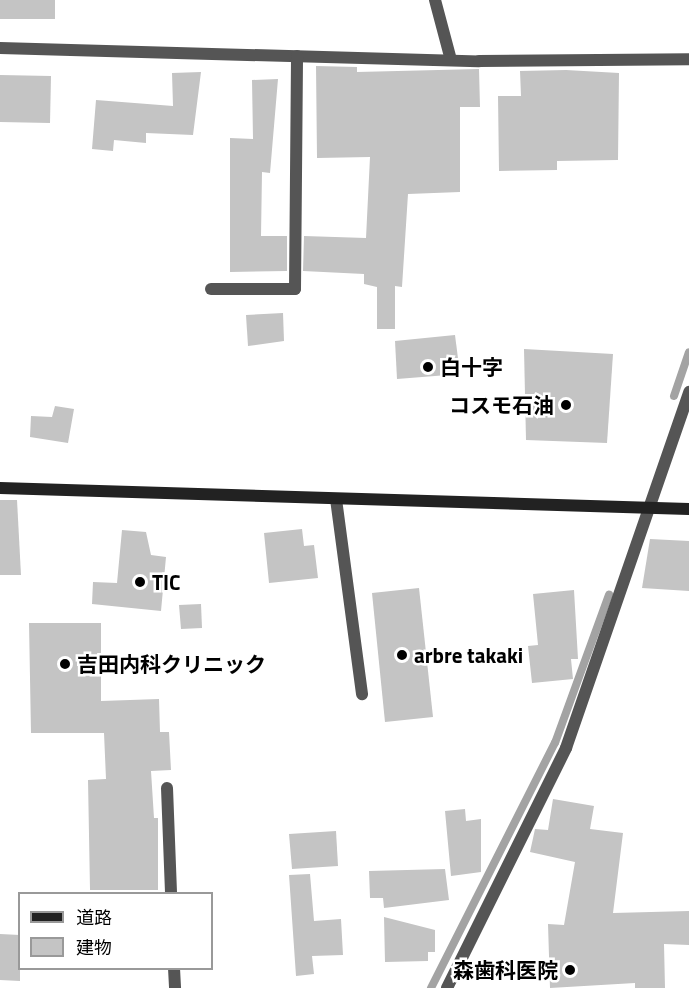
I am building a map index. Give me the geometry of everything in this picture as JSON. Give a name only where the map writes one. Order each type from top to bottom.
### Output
[{"type":"street","points":[[435,0],[451,60]]},
{"type":"street","points":[[0,48],[451,60],[689,59]]},
{"type":"street","points":[[211,288],[295,289],[297,56]]},
{"type":"street","points":[[447,988],[566,748],[689,392]]},
{"type":"street","points":[[0,488],[689,509]]},
{"type":"street","points":[[336,499],[362,694]]},
{"type":"street","points":[[167,788],[171,892]]},
{"type":"street","points":[[174,970],[175,988]]},
{"type":"building","points":[[0,0],[55,0],[55,19],[0,19]]},
{"type":"building","points":[[316,66],[357,67],[357,72],[479,69],[480,107],[460,107],[460,192],[408,194],[402,287],[395,286],[395,329],[377,329],[377,287],[364,284],[364,274],[303,271],[304,236],[366,238],[370,157],[317,158]]},
{"type":"building","points":[[566,70],[619,73],[618,160],[557,161],[557,170],[499,171],[498,96],[521,96],[520,71]]},
{"type":"building","points":[[201,72],[193,135],[146,133],[146,143],[114,140],[113,151],[92,149],[96,100],[173,106],[172,73]]},
{"type":"building","points":[[0,75],[51,76],[50,123],[0,122]]},
{"type":"building","points":[[278,79],[270,173],[262,172],[261,236],[287,236],[287,271],[230,272],[230,138],[253,139],[252,80]]},
{"type":"building","points":[[283,313],[284,341],[248,346],[246,315]]},
{"type":"building","points":[[455,335],[460,374],[397,379],[395,341]]},
{"type":"building","points":[[524,349],[613,354],[607,443],[526,440]]},
{"type":"building","points":[[55,406],[74,409],[68,443],[30,437],[31,416],[52,417]]},
{"type":"building","points":[[0,500],[17,500],[21,575],[0,575]]},
{"type":"building","points":[[302,529],[304,546],[314,545],[318,578],[269,583],[264,533]]},
{"type":"building","name":"TIC","points":[[122,530],[146,532],[151,555],[166,557],[161,611],[92,604],[93,582],[117,583]]},
{"type":"building","points":[[650,539],[689,541],[689,591],[642,588]]},
{"type":"building","name":"arbre takaki","points":[[419,588],[433,717],[385,722],[372,593]]},
{"type":"building","points":[[574,590],[578,659],[571,659],[573,679],[532,683],[528,646],[538,645],[533,594]]},
{"type":"building","points":[[201,604],[202,628],[181,629],[179,605]]},
{"type":"building","points":[[29,623],[101,623],[101,701],[159,699],[160,732],[169,732],[171,770],[151,771],[154,818],[158,818],[158,890],[90,890],[88,780],[106,779],[104,733],[31,733]]},
{"type":"building","points":[[553,799],[594,806],[590,829],[623,833],[613,913],[689,911],[689,945],[664,944],[665,988],[635,988],[635,983],[550,988],[548,924],[564,925],[575,862],[530,852],[535,829],[548,830]]},
{"type":"building","points":[[465,809],[466,821],[481,819],[481,872],[451,876],[445,811]]},
{"type":"building","points":[[336,831],[338,866],[292,869],[289,834]]},
{"type":"building","points":[[445,869],[449,900],[384,908],[383,898],[370,898],[369,871]]},
{"type":"building","points":[[310,874],[314,921],[341,919],[343,955],[312,956],[314,974],[296,976],[289,875]]},
{"type":"building","points":[[384,917],[435,930],[435,952],[428,952],[428,961],[385,962]]},
{"type":"building","points":[[0,934],[18,935],[20,981],[0,980]]},
{"type":"waterway","points":[[674,396],[689,352]]},
{"type":"waterway","points":[[431,988],[555,743],[609,595]]},
{"type":"place","name":"白十字","points":[[428,367]]},
{"type":"place","name":"コスモ石油","points":[[566,405]]},
{"type":"place","name":"TIC","points":[[140,582]]},
{"type":"place","name":"arbre takaki","points":[[402,655]]},
{"type":"place","name":"吉田内科クリニック","points":[[65,664]]},
{"type":"place","name":"森歯科医院","points":[[570,970]]}]
